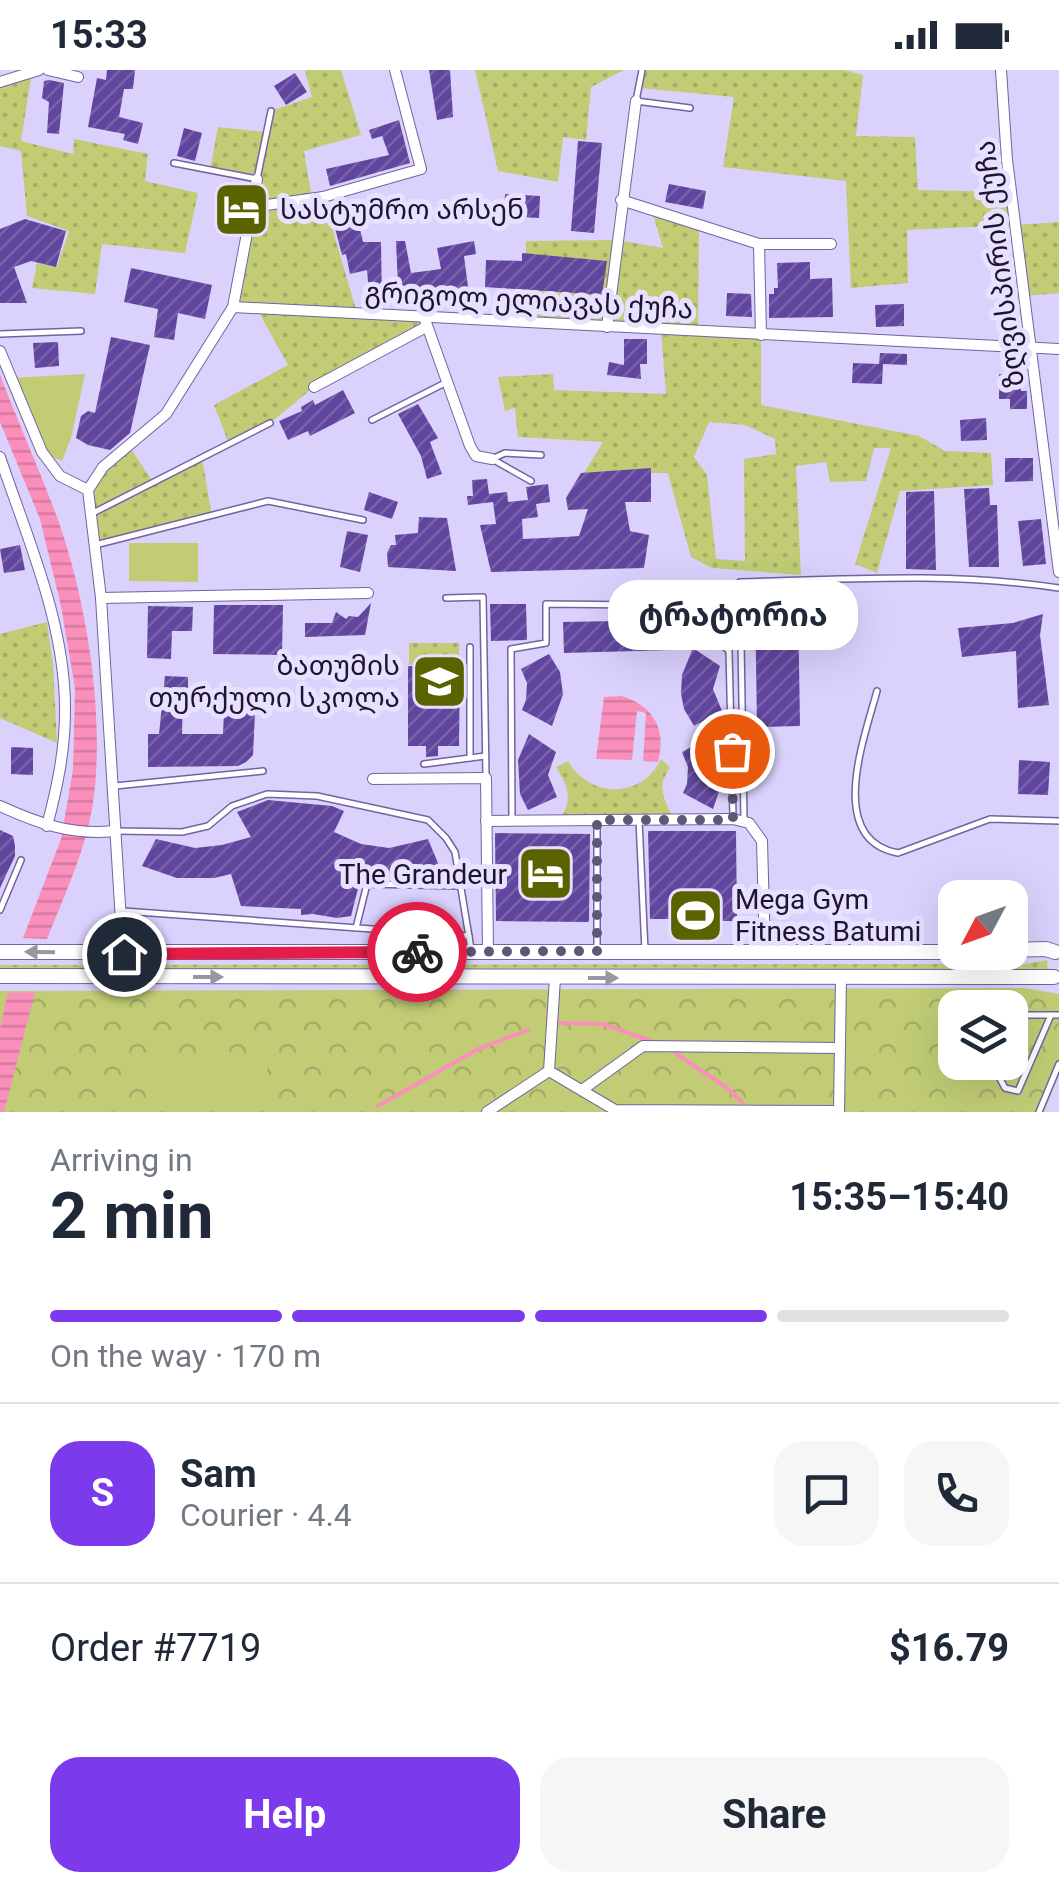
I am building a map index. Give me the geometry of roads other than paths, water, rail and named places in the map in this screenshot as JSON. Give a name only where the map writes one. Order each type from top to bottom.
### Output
[{"type":"main road","points":[[0,976],[1056,980],[1051,962],[1057,951],[1028,950]]},
{"type":"main road","points":[[0,952],[938,952]]},
{"type":"street","points":[[0,82],[39,70]]},
{"type":"street","points":[[48,70],[78,76]]},
{"type":"street","points":[[252,207],[324,197],[421,169],[395,70]]},
{"type":"street","name":"ზღვისპირის ქუჩა","points":[[1002,70],[1008,160],[1059,572]]},
{"type":"street","points":[[607,327],[636,101]]},
{"type":"street","points":[[124,954],[101,598],[88,490],[103,468],[166,414],[233,307],[257,179]]},
{"type":"street","points":[[621,200],[758,244],[830,244]]},
{"type":"street","points":[[758,244],[761,335]]},
{"type":"street","name":"გრიგოლ ელიავას ქუჩა","points":[[233,307],[425,322],[1059,349]]},
{"type":"street","points":[[314,387],[425,322],[445,383],[476,456],[492,460]]},
{"type":"street","points":[[0,351],[42,452],[60,476],[88,490]]},
{"type":"street","points":[[0,457],[44,588],[66,709],[60,778],[47,826]]},
{"type":"street","points":[[101,598],[368,593]]},
{"type":"street","points":[[373,779],[486,778],[488,952]]},
{"type":"street","points":[[0,806],[47,826],[98,833],[114,831]]},
{"type":"street","points":[[486,821],[738,821],[758,831],[762,840],[765,953]]},
{"type":"street","points":[[550,1070],[614,1111],[839,1112],[841,977]]},
{"type":"street","points":[[550,1070],[555,978]]},
{"type":"street","points":[[582,1090],[643,1046],[840,1048]]},
{"type":"street","points":[[487,1112],[550,1070]]},
{"type":"lane","points":[[642,70],[636,101],[690,108]]},
{"type":"lane","points":[[174,163],[257,179],[271,111]]},
{"type":"lane","points":[[0,334],[81,331]]},
{"type":"lane","points":[[372,420],[445,383]]},
{"type":"lane","points":[[462,426],[477,423]]},
{"type":"lane","points":[[91,514],[270,424]]},
{"type":"lane","points":[[492,460],[505,452],[540,455]]},
{"type":"lane","points":[[492,460],[532,481]]},
{"type":"lane","points":[[95,544],[268,501],[363,520]]},
{"type":"lane","points":[[738,821],[740,582],[928,578],[1059,588]]},
{"type":"lane","points":[[446,598],[483,596],[486,778]]},
{"type":"lane","points":[[512,821],[511,648],[546,643],[546,604],[643,605],[685,610],[729,651],[738,821]]},
{"type":"lane","points":[[470,647],[470,758]]},
{"type":"lane","points":[[876,691],[854,776],[856,812],[869,836],[885,850],[898,852],[990,819],[1059,820]]},
{"type":"lane","points":[[424,764],[485,756]]},
{"type":"lane","points":[[112,787],[263,771]]},
{"type":"lane","points":[[114,831],[182,832],[208,826],[232,806],[266,794],[317,796],[428,820],[455,852],[472,952]]},
{"type":"lane","points":[[597,820],[597,951]]},
{"type":"lane","points":[[640,820],[645,951]]},
{"type":"lane","points":[[0,910],[21,860]]},
{"type":"lane","points":[[356,928],[367,884],[461,886]]},
{"type":"lane","points":[[120,910],[469,936]]},
{"type":"lane","points":[[1028,1015],[1055,1015],[1028,1070]]},
{"type":"lane","points":[[1039,1112],[1059,1064]]},
{"type":"lane","points":[[1000,1080],[1005,1088],[1018,1091],[1023,1080]]},
{"type":"waterway","points":[[559,1023],[603,1024],[657,1043]]},
{"type":"waterway","points":[[378,1106],[478,1049],[528,1030]]},
{"type":"waterway","points":[[675,1053],[742,1102]]},
{"type":"place","name":"სასტუმრო არსენ","points":[[241,209]]},
{"type":"place","name":"ბათუმის თურქული სკოლა","points":[[439,681]]},
{"type":"place","name":"ტრატორია","points":[[732,751]]},
{"type":"place","name":"The Grandeur","points":[[546,874]]},
{"type":"place","name":"Mega Gym Fitness Batumi","points":[[696,915]]}]
